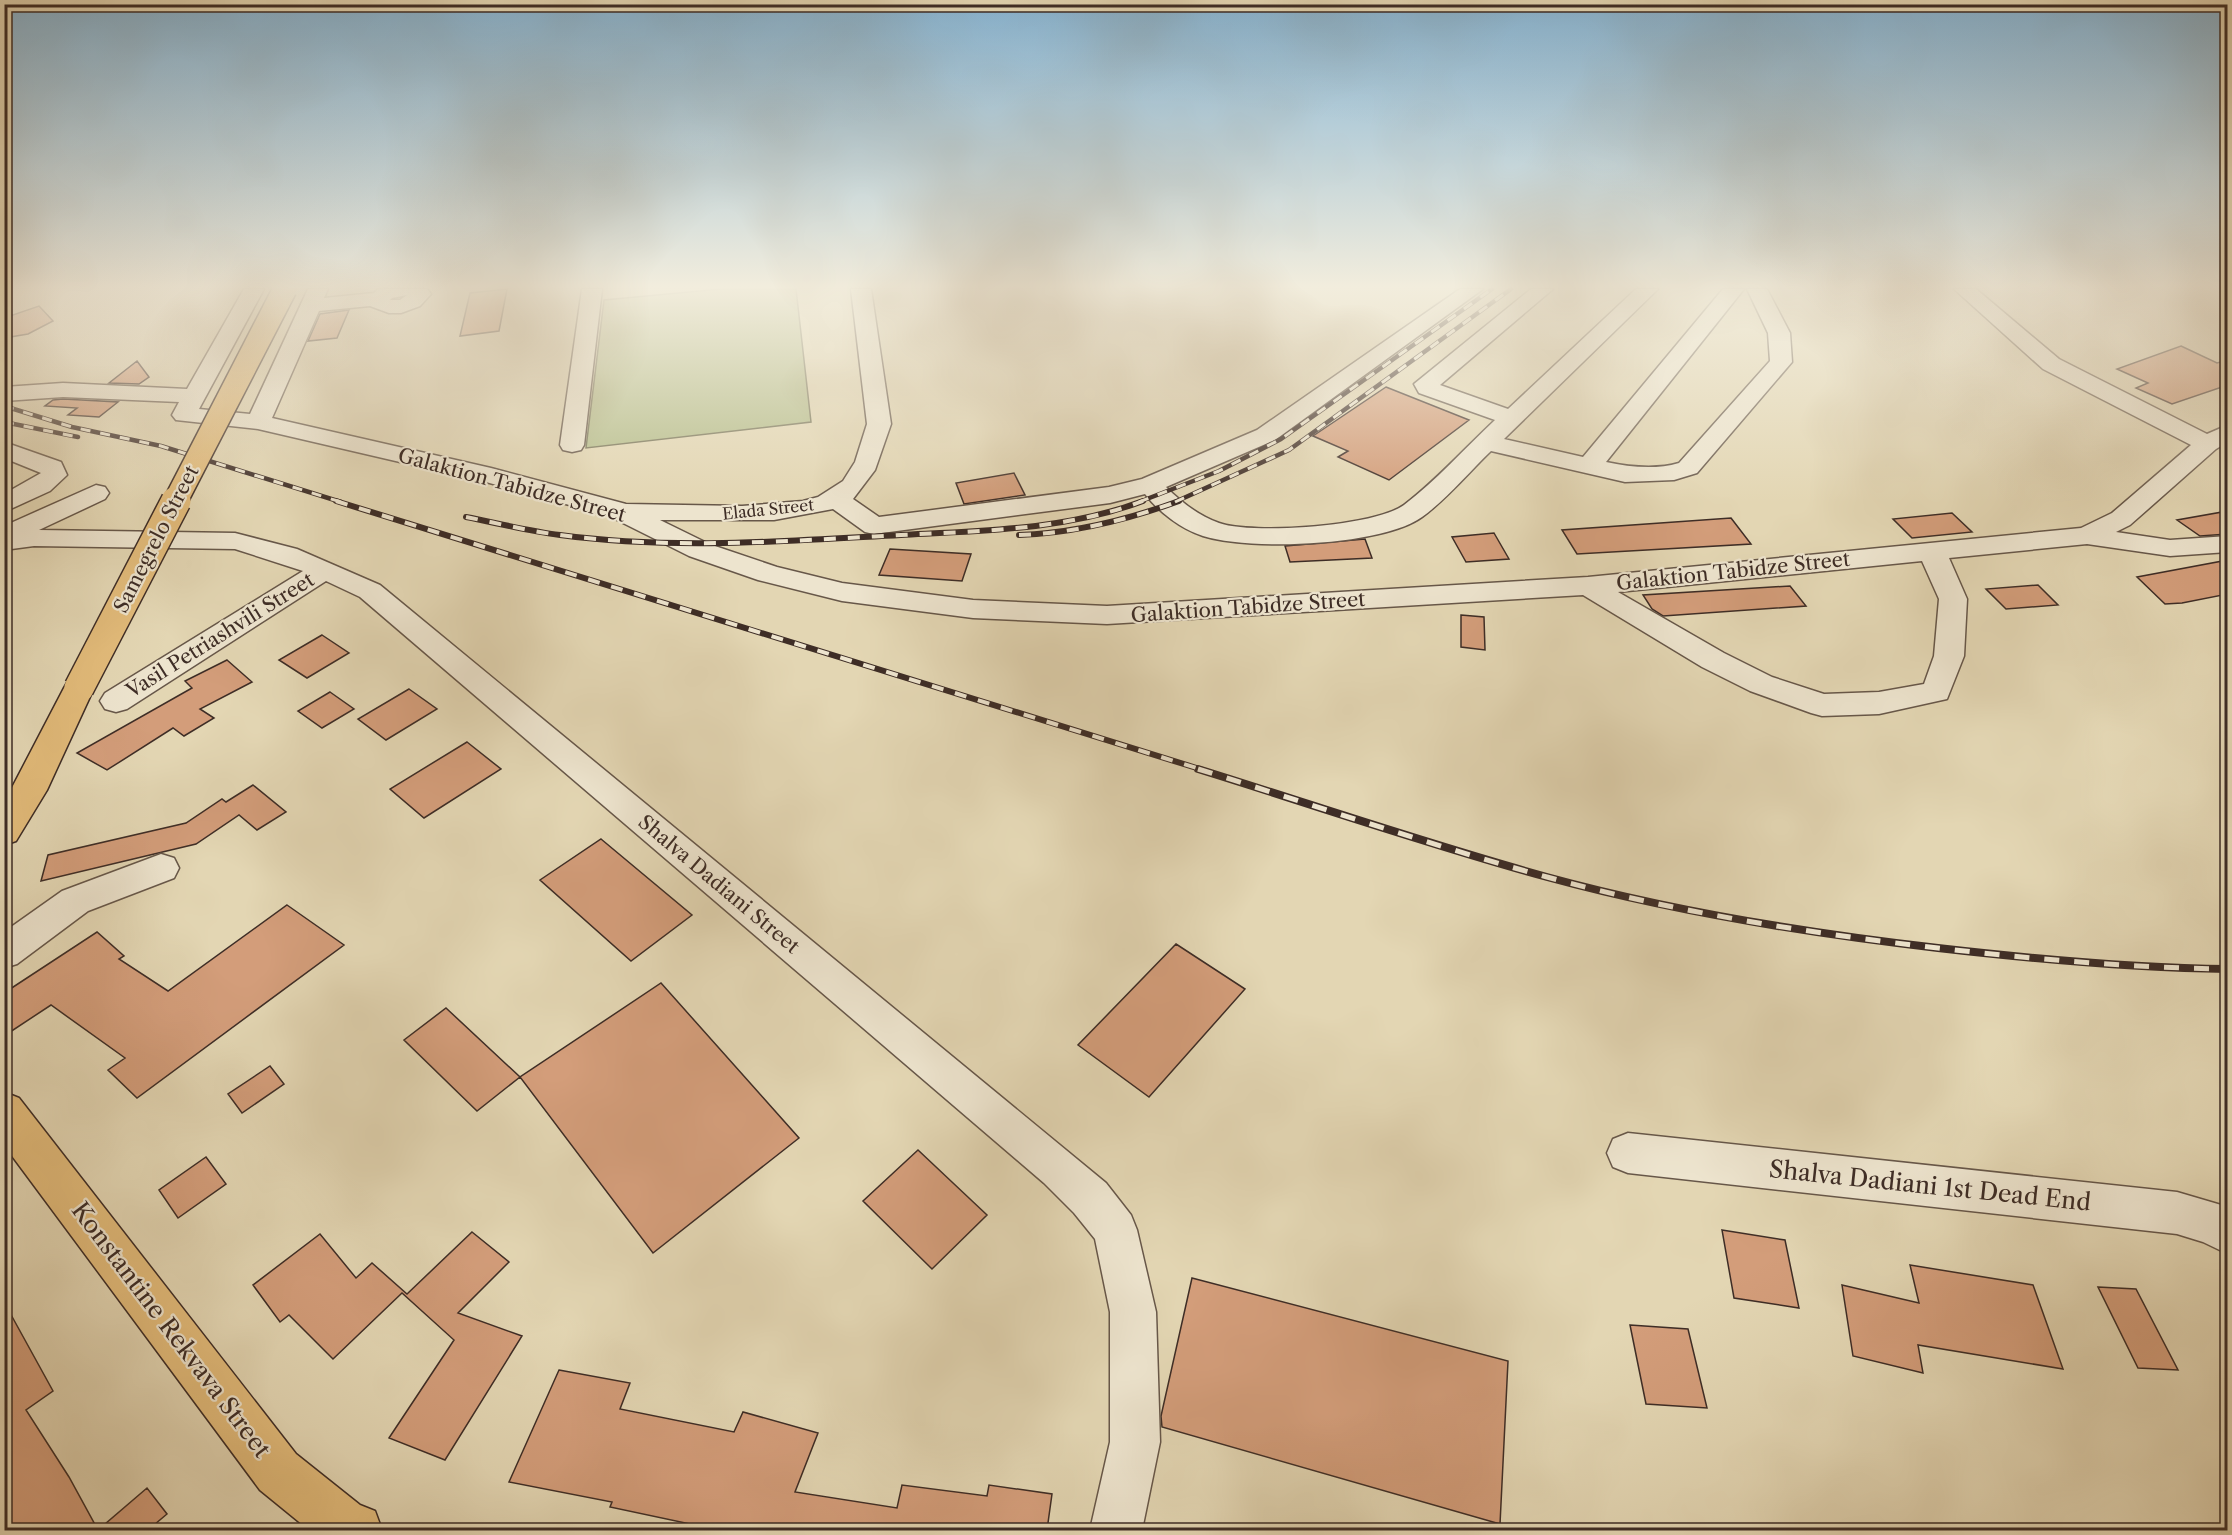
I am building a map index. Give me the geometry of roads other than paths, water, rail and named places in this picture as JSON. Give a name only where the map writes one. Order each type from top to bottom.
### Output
[{"type":"main road","name":"Samegrelo Street","points":[[4,832],[17,798],[79,688],[248,361]]},
{"type":"main road","name":"Konstantine Rekvava Street","points":[[4,1111],[278,1472],[344,1526],[356,1530]]},
{"type":"street","points":[[190,403],[214,361]]},
{"type":"street","points":[[258,422],[285,361]]},
{"type":"street","points":[[572,445],[583,361]]},
{"type":"street","name":"Elada Street","points":[[618,510],[726,515],[784,511],[831,501],[844,494],[857,479],[875,441],[879,424],[871,361]]},
{"type":"street","points":[[831,501],[841,504],[874,526],[1110,495],[1150,484],[1266,435],[1371,361]]},
{"type":"street","points":[[1455,361],[1426,384],[1427,388],[1511,418]]},
{"type":"street","points":[[1150,484],[1158,495],[1195,523],[1214,531],[1239,536],[1362,529],[1385,524],[1412,512],[1572,361]]},
{"type":"street","points":[[1589,466],[1675,361]]},
{"type":"street","points":[[1486,442],[1625,474],[1665,475],[1688,468],[1780,361]]},
{"type":"street","points":[[2047,361],[2217,438]]},
{"type":"street","name":"Galaktion Tabidze Street","points":[[4,394],[29,393],[46,402],[190,403],[184,414],[258,422],[490,476],[618,510],[699,550],[768,574],[842,592],[973,609],[1107,615],[1588,586],[2088,536],[2121,519],[2217,438]]},
{"type":"street","points":[[4,449],[52,467],[54,475],[41,486],[4,504]]},
{"type":"street","points":[[4,537],[96,493]]},
{"type":"street","points":[[2088,536],[2170,548],[2228,544]]},
{"type":"street","name":"Shalva Dadiani Street","points":[[4,542],[34,538],[235,541],[254,544],[325,570],[370,591],[1059,1169],[1090,1198],[1115,1230],[1133,1312],[1135,1442],[1116,1530]]},
{"type":"street","points":[[1588,586],[1667,635],[1761,684],[1822,705],[1879,703],[1935,692],[1949,656],[1953,599],[1932,552]]},
{"type":"street","name":"Vasil Petriashvili Street","points":[[116,701],[325,570]]},
{"type":"street","points":[[4,953],[75,901],[160,868]]},
{"type":"street","name":"Shalva Dadiani 1st Dead End","points":[[1629,1153],[2177,1213],[2214,1223],[2228,1232]]},
{"type":"railway","points":[[1139,502],[1219,471],[1281,439],[1391,361]]},
{"type":"railway","points":[[1175,502],[1289,450],[1412,361]]},
{"type":"railway","points":[[4,406],[72,427],[161,446],[341,502]]},
{"type":"railway","points":[[4,422],[78,437]]},
{"type":"railway","points":[[336,501],[1203,770]]},
{"type":"railway","points":[[466,517],[524,529],[602,540],[730,543],[1023,527],[1084,518],[1143,501]]},
{"type":"railway","points":[[1019,535],[1060,532],[1100,524],[1179,501]]},
{"type":"railway","points":[[1198,769],[1503,865],[1692,911],[1840,936],[1974,952],[2119,965],[2228,969]]}]
